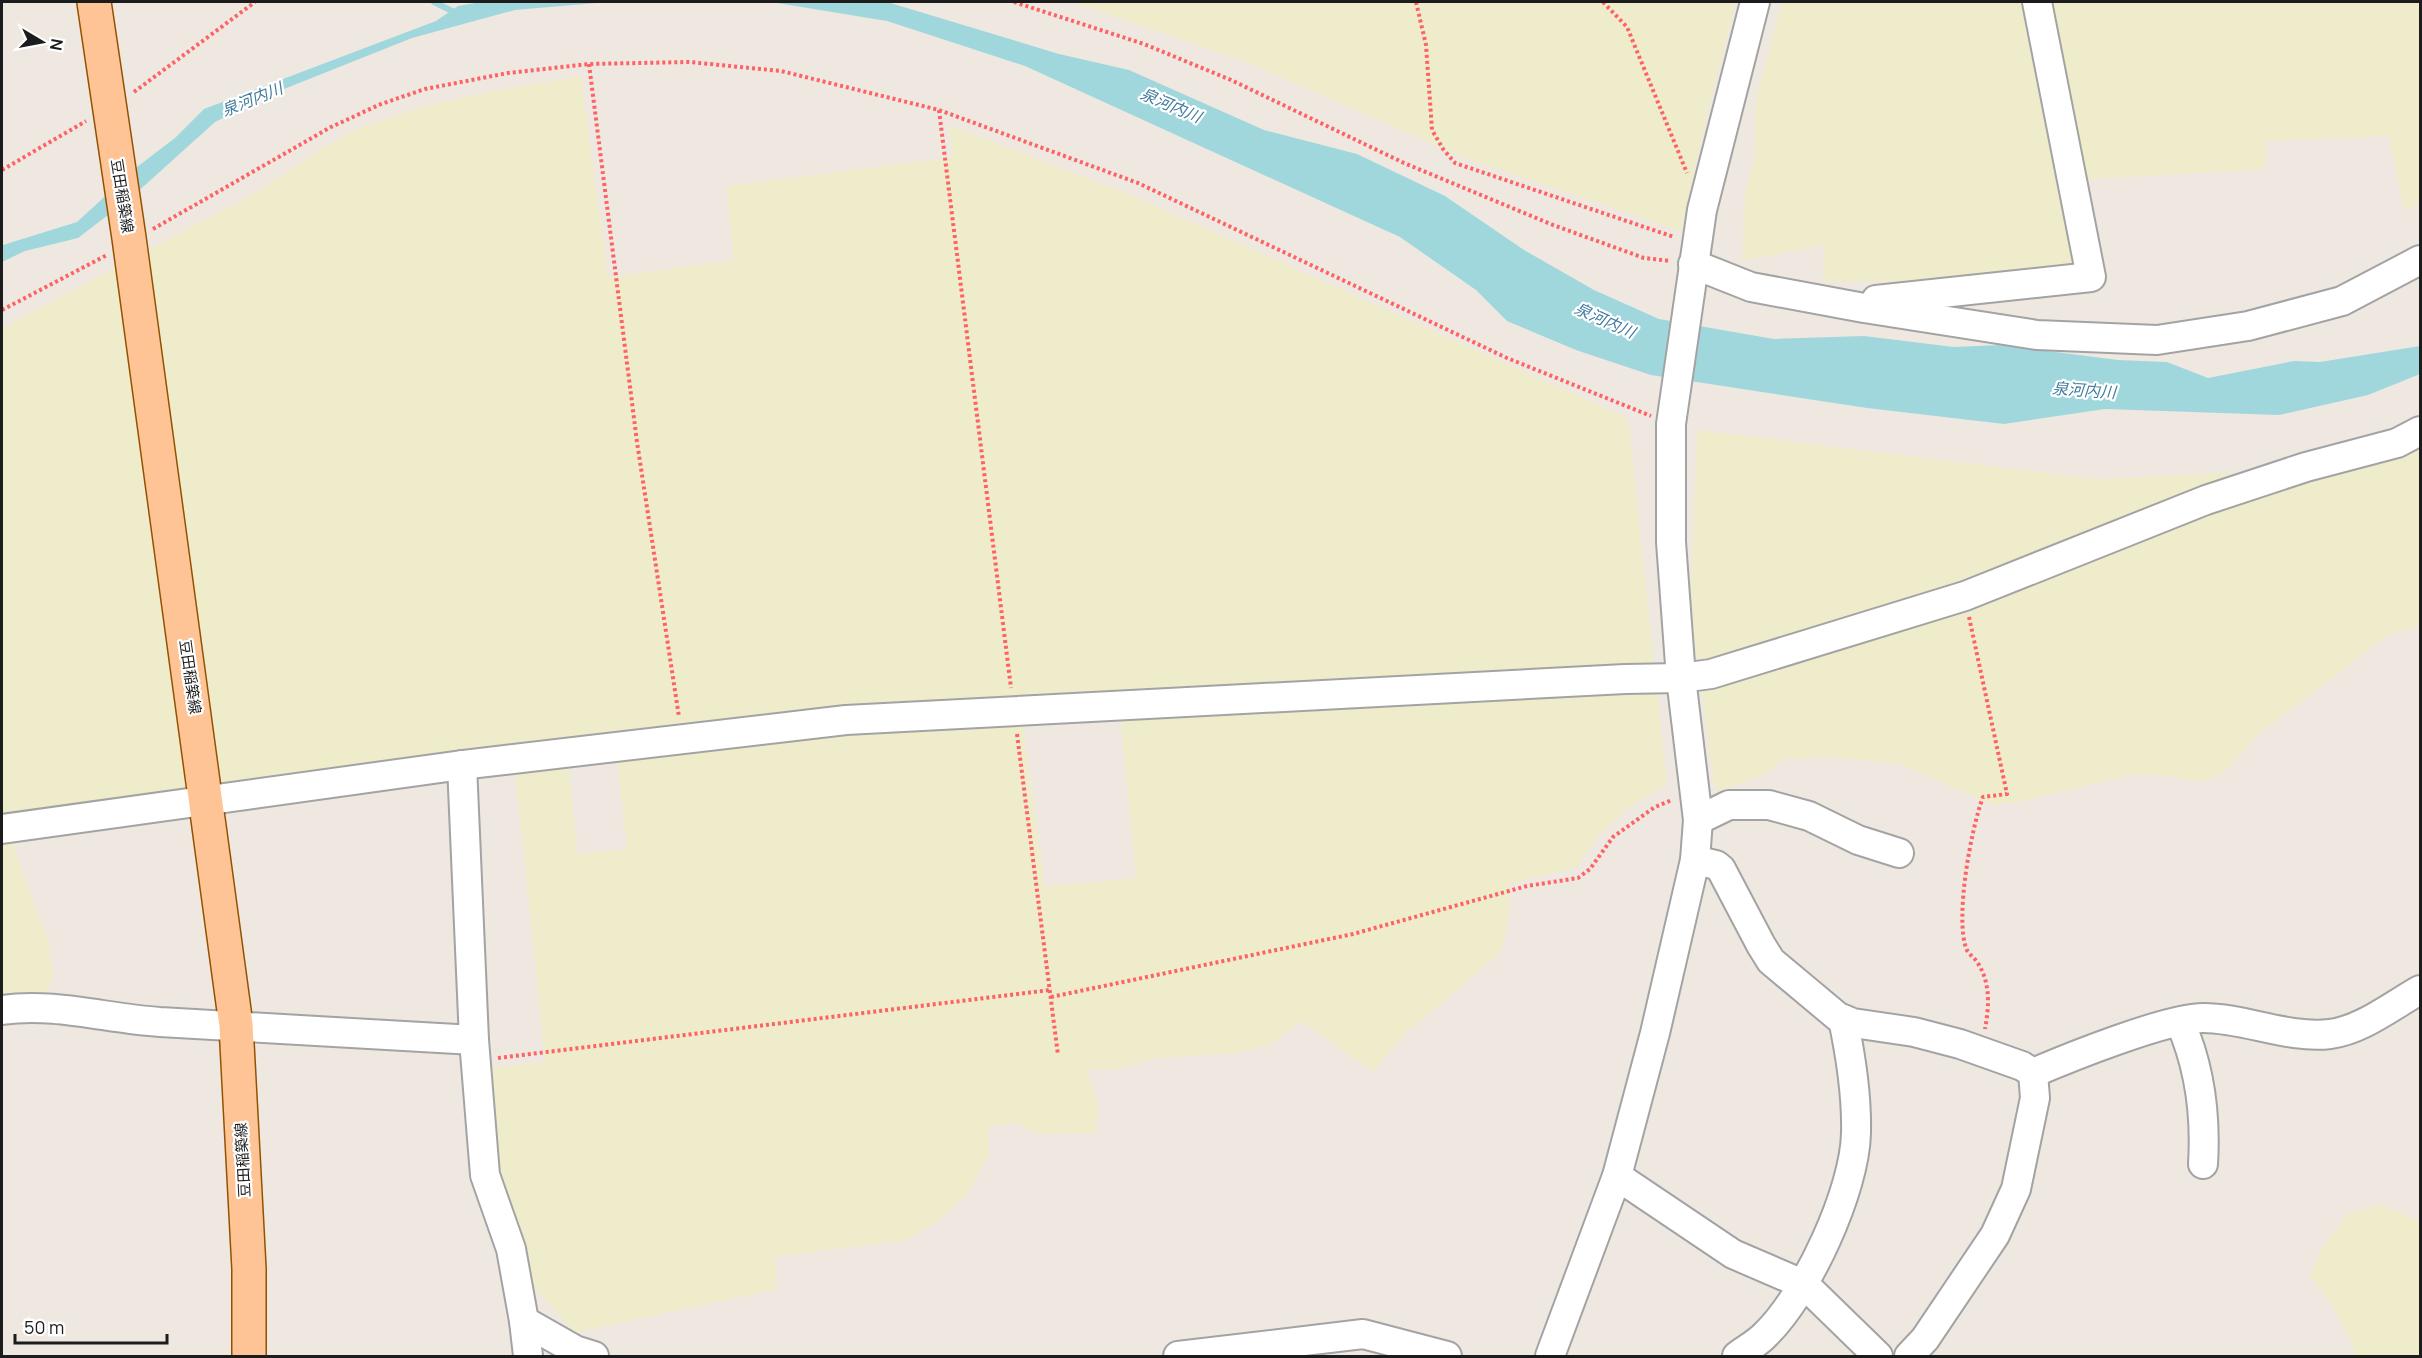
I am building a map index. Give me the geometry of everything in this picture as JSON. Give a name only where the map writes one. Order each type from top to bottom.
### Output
[{"type":"main road","name":"豆田稲築線","points":[[94,2],[207,800],[236,1025],[249,1269],[249,1356]]},
{"type":"street","points":[[1550,1356],[1617,1176],[1655,1033],[1695,860],[1698,820],[1681,678],[1671,542],[1672,418],[1702,210],[1755,2]]},
{"type":"street","points":[[1841,304],[2091,278],[2037,2]]},
{"type":"street","points":[[1694,254],[1751,287],[1841,304],[2037,335],[2157,340],[2248,326],[2342,301],[2421,260]]},
{"type":"street","points":[[2,829],[462,765],[846,720],[1625,679],[1681,678],[1711,674],[1965,596],[2206,500],[2306,467],[2397,443],[2421,431]]},
{"type":"street","points":[[462,765],[475,1050],[485,1175],[511,1250],[525,1321],[528,1356]]},
{"type":"street","points":[[1698,820],[1729,805],[1769,806],[1809,816],[1858,840],[1899,853]]},
{"type":"street","points":[[1695,860],[1716,865],[1721,869],[1761,945],[1772,961],[1824,1007],[1853,1023],[1914,1032],[1980,1051],[2022,1066],[2033,1073]]},
{"type":"street","points":[[2033,1073],[2180,1022],[2203,1018],[2310,1035],[2332,1034],[2356,1027],[2421,990]]},
{"type":"street","points":[[2,1010],[21,1007],[51,1009],[158,1022],[236,1025],[475,1050]]},
{"type":"street","points":[[1737,1356],[1766,1334],[1805,1285],[1849,1181],[1856,1135],[1855,1081],[1844,1019]]},
{"type":"street","points":[[2180,1022],[2191,1048],[2199,1088],[2205,1127],[2203,1164]]},
{"type":"street","points":[[1909,1356],[1925,1339],[1995,1235],[2016,1189],[2036,1098],[2033,1073]]},
{"type":"street","points":[[1617,1176],[1733,1254],[1805,1285],[1878,1356]]},
{"type":"street","points":[[525,1321],[575,1350],[594,1356]]},
{"type":"street","points":[[1178,1356],[1363,1334],[1447,1356]]},
{"type":"path","points":[[1014,2],[1155,48],[1231,80],[1404,163],[1553,225],[1644,258],[1694,254]]},
{"type":"path","points":[[1416,2],[1426,45],[1432,130],[1443,149],[1455,163],[1694,254]]},
{"type":"path","points":[[1603,2],[1627,27],[1702,210]]},
{"type":"path","points":[[2,310],[331,127],[381,104],[425,88],[508,74],[589,64],[689,62],[782,71],[939,110],[1138,183],[1497,354],[1672,418]]},
{"type":"path","points":[[589,64],[636,431],[682,739]]},
{"type":"path","points":[[939,110],[1058,1055]]},
{"type":"path","points":[[1965,596],[2007,794],[1983,797],[1974,819],[1965,885],[1966,950],[1978,963],[1986,983],[1989,1002],[1980,1051]]},
{"type":"path","points":[[1050,996],[1353,933],[1527,886],[1578,878],[1590,869],[1613,837],[1655,807],[1695,790]]},
{"type":"path","points":[[475,1050],[1050,990]]},
{"type":"shaded area","points":[[1072,2],[1736,2],[1710,102],[1681,231],[1465,158],[1244,61]]},
{"type":"shaded area","points":[[1782,2],[2420,2],[2420,204],[2404,210],[2389,136],[2267,141],[2265,169],[2063,181],[2078,270],[1948,282],[1823,281],[1824,245],[1742,261],[1745,193],[1754,162],[1756,100]]},
{"type":"shaded area","points":[[581,76],[608,277],[734,260],[726,186],[953,157],[949,125],[1136,197],[1623,416],[1629,425],[1667,785],[1631,806],[1597,837],[1577,867],[1509,884],[1510,909],[1505,940],[1499,954],[1405,1034],[1373,1072],[1301,1021],[1270,1045],[1235,1053],[1159,1058],[1113,1070],[1087,1069],[1098,1104],[1096,1133],[1038,1134],[1016,1123],[989,1126],[989,1154],[968,1193],[938,1221],[908,1240],[774,1257],[778,1289],[574,1333],[531,1283],[497,1182],[487,1069],[545,1062],[513,750],[4,821],[48,940],[54,977],[43,996],[27,994],[2,998],[2,328],[255,193],[326,146],[357,129],[425,106],[488,92]],"holes":[[[1120,717],[1136,878],[1045,887],[1022,719]],[[617,756],[627,849],[578,854],[568,762]]]},
{"type":"shaded area","points":[[1697,430],[2096,479],[2340,468],[2420,442],[2420,626],[2388,635],[2254,738],[2235,762],[2218,777],[2196,782],[2169,776],[2134,774],[2023,801],[1993,805],[1900,764],[1826,757],[1786,759],[1764,774],[1719,792],[1714,786],[1693,627],[1691,587]]},
{"type":"shaded area","points":[[2381,1205],[2420,1221],[2420,1356],[2355,1356],[2355,1351],[2332,1305],[2310,1276],[2322,1248],[2349,1213]]},
{"type":"water","name":"泉河内川","points":[[481,2],[608,2],[515,10],[412,38],[274,93],[215,122],[134,195],[78,238],[25,251],[2,262],[3,245],[77,222],[137,167],[175,138],[204,109],[436,21],[458,6]]},
{"type":"water","name":"泉河内川","points":[[733,2],[887,2],[1059,54],[1129,70],[1264,130],[1357,154],[1445,196],[1524,250],[1594,290],[1659,319],[1774,339],[1864,336],[1954,347],[2000,345],[2118,360],[2167,362],[2208,378],[2294,361],[2320,362],[2420,346],[2420,374],[2368,395],[2279,415],[2105,409],[2004,424],[1867,408],[1651,375],[1576,350],[1507,321],[1476,290],[1400,237],[1025,66],[887,21],[777,3]]},
{"type":"waterway","points":[[434,2],[458,14]]}]
